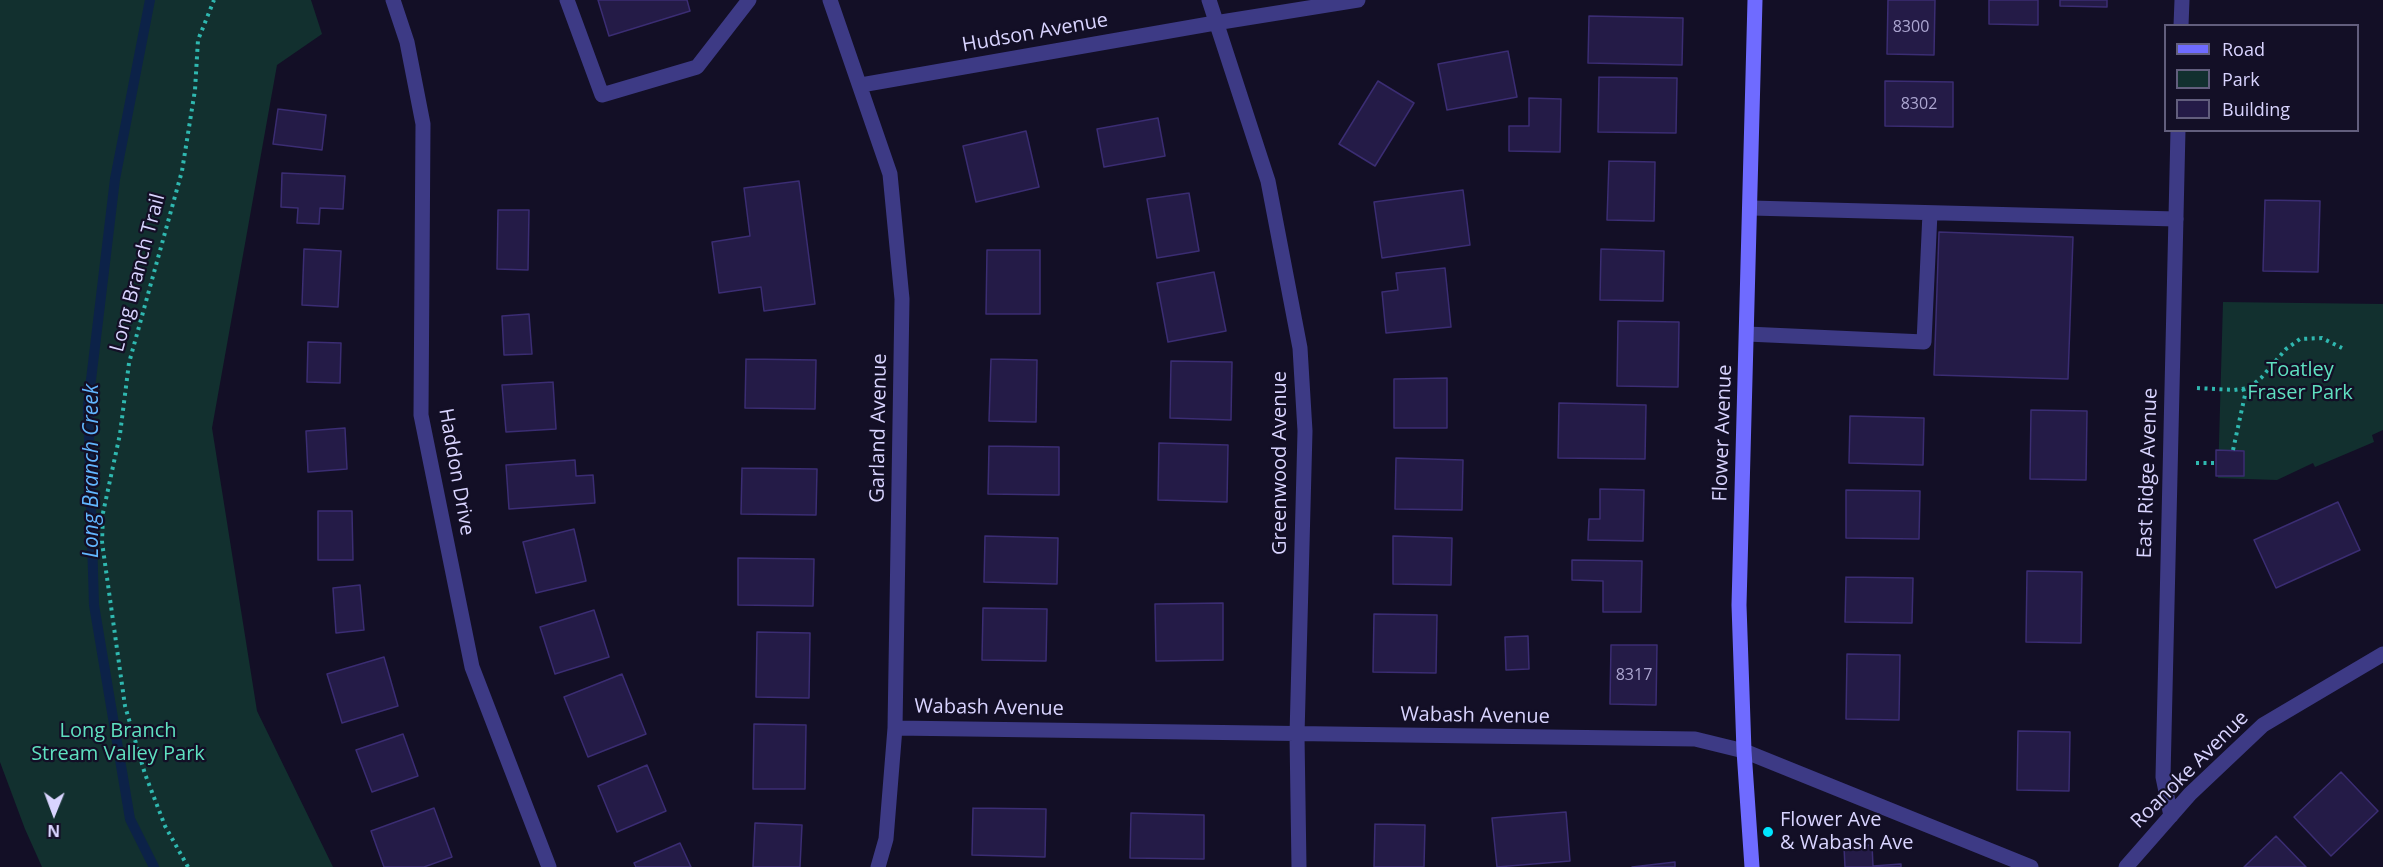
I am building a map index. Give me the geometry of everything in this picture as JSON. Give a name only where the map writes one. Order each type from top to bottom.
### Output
[{"type":"street","name":"Haddon Drive","points":[[393,0],[407,42],[423,124],[421,415],[472,667],[549,867]]},
{"type":"street","points":[[567,0],[602,95],[697,67],[749,0]]},
{"type":"street","name":"Garland Avenue","points":[[830,0],[890,174],[902,299],[895,728],[886,839],[878,867]]},
{"type":"street","name":"Greenwood Avenue","points":[[1209,0],[1268,181],[1300,348],[1305,431],[1297,735],[1299,867]]},
{"type":"street","name":"Hudson Avenue","points":[[861,85],[1358,0]]},
{"type":"street","name":"Flower Avenue","points":[[1752,867],[1744,751],[1739,605],[1755,0]]},
{"type":"street","points":[[2181,24],[2182,0]]},
{"type":"street","name":"East Ridge Avenue","points":[[2171,816],[2163,777],[2178,132]]},
{"type":"street","points":[[1751,208],[2176,219]]},
{"type":"street","points":[[1747,334],[1924,342],[1930,213]]},
{"type":"street","name":"Roanoke Avenue","points":[[2126,867],[2190,794],[2263,725],[2383,654]]},
{"type":"street","name":"Wabash Avenue","points":[[895,728],[1695,739],[1744,751],[2031,867]]},
{"type":"path","name":"Long Branch Trail","points":[[188,867],[165,826],[124,706],[102,543],[103,513],[120,434],[129,363],[182,171],[195,90],[198,40],[214,0]]},
{"type":"path","points":[[2172,387],[2234,390],[2249,388],[2262,378],[2286,349],[2300,339],[2322,338],[2342,348]]},
{"type":"path","points":[[2233,450],[2245,395],[2243,388]]},
{"type":"green space","name":"Long Branch Stream Valley Park","points":[[0,0],[311,0],[322,34],[277,65],[212,428],[257,711],[333,867],[42,867],[25,829],[0,762]]},
{"type":"green space","name":"Toatley Fraser Park","points":[[2223,302],[2383,304],[2383,430],[2372,435],[2374,442],[2315,467],[2313,463],[2277,480],[2218,478]]},
{"type":"building","points":[[598,0],[687,0],[690,11],[609,36]]},
{"type":"building","points":[[1888,0],[1935,0],[1934,55],[1887,54]]},
{"type":"building","points":[[1989,0],[2038,0],[2038,25],[1989,24]]},
{"type":"building","points":[[2060,0],[2107,0],[2107,7],[2060,6]]},
{"type":"building","points":[[1589,16],[1683,18],[1682,65],[1588,63]]},
{"type":"building","points":[[1508,51],[1517,97],[1447,110],[1438,64]]},
{"type":"building","points":[[1599,77],[1677,78],[1676,133],[1598,132]]},
{"type":"building","points":[[1378,81],[1414,103],[1375,166],[1339,144]]},
{"type":"building","points":[[1885,81],[1953,82],[1953,127],[1885,126]]},
{"type":"building","points":[[1529,98],[1561,99],[1560,152],[1509,151],[1509,126],[1529,126]]},
{"type":"building","points":[[278,109],[326,115],[322,150],[273,144]]},
{"type":"building","points":[[1158,118],[1165,156],[1104,167],[1097,129]]},
{"type":"building","points":[[1026,131],[1039,187],[976,202],[963,146]]},
{"type":"building","points":[[1609,161],[1655,162],[1654,221],[1607,220]]},
{"type":"building","points":[[282,173],[345,176],[343,209],[320,208],[319,224],[297,223],[298,208],[281,207]]},
{"type":"building","points":[[799,181],[815,304],[764,311],[761,287],[719,293],[712,242],[750,236],[744,188]]},
{"type":"building","points":[[1463,190],[1470,245],[1382,258],[1374,202]]},
{"type":"building","points":[[1189,193],[1199,251],[1157,258],[1147,199]]},
{"type":"building","points":[[2265,200],[2320,201],[2318,272],[2263,271]]},
{"type":"building","points":[[498,210],[529,210],[528,270],[497,269]]},
{"type":"building","points":[[1939,232],[2073,237],[2068,379],[1934,375]]},
{"type":"building","points":[[304,249],[341,251],[338,307],[302,305]]},
{"type":"building","points":[[1601,249],[1664,251],[1663,301],[1600,300]]},
{"type":"building","points":[[987,250],[1040,250],[1040,314],[986,314]]},
{"type":"building","points":[[1445,268],[1451,327],[1386,333],[1382,292],[1398,290],[1396,273]]},
{"type":"building","points":[[1214,272],[1226,331],[1168,342],[1157,283]]},
{"type":"building","points":[[529,314],[532,354],[504,355],[502,316]]},
{"type":"building","points":[[1618,321],[1679,322],[1678,387],[1617,386]]},
{"type":"building","points":[[308,342],[341,343],[340,383],[307,382]]},
{"type":"building","points":[[746,359],[816,360],[815,409],[745,408]]},
{"type":"building","points":[[991,359],[1037,360],[1036,422],[989,421]]},
{"type":"building","points":[[1171,361],[1232,362],[1231,420],[1170,418]]},
{"type":"building","points":[[1447,378],[1447,428],[1394,428],[1394,379]]},
{"type":"building","points":[[553,382],[556,429],[506,432],[502,385]]},
{"type":"building","points":[[1559,403],[1646,405],[1645,459],[1558,458]]},
{"type":"building","points":[[2031,410],[2087,411],[2086,480],[2030,479]]},
{"type":"building","points":[[1850,416],[1924,418],[1923,465],[1849,463]]},
{"type":"building","points":[[345,428],[347,469],[308,472],[306,431]]},
{"type":"building","points":[[1159,443],[1228,445],[1227,502],[1158,500]]},
{"type":"building","points":[[989,446],[1059,447],[1059,495],[988,494]]},
{"type":"building","points":[[2216,450],[2244,451],[2244,476],[2216,476]]},
{"type":"building","points":[[1396,458],[1463,460],[1462,510],[1395,509]]},
{"type":"building","points":[[575,460],[576,476],[593,475],[595,503],[509,509],[506,465]]},
{"type":"building","points":[[742,468],[817,469],[816,515],[741,514]]},
{"type":"building","points":[[1600,489],[1644,490],[1643,541],[1588,540],[1589,519],[1600,519]]},
{"type":"building","points":[[1846,490],[1920,491],[1919,539],[1846,538]]},
{"type":"building","points":[[2338,502],[2360,550],[2276,588],[2254,540]]},
{"type":"building","points":[[318,511],[352,511],[353,560],[318,560]]},
{"type":"building","points":[[574,529],[586,581],[536,593],[523,542]]},
{"type":"building","points":[[985,536],[1058,538],[1057,584],[984,582]]},
{"type":"building","points":[[1393,536],[1452,538],[1451,585],[1393,584]]},
{"type":"building","points":[[738,558],[814,559],[813,606],[738,605]]},
{"type":"building","points":[[1572,560],[1642,561],[1641,612],[1603,612],[1603,581],[1572,580]]},
{"type":"building","points":[[2027,571],[2082,572],[2081,643],[2026,642]]},
{"type":"building","points":[[1846,577],[1913,578],[1912,623],[1845,622]]},
{"type":"building","points":[[360,585],[364,630],[336,633],[333,588]]},
{"type":"building","points":[[1223,603],[1223,660],[1156,661],[1155,604]]},
{"type":"building","points":[[983,608],[1047,609],[1046,661],[982,660]]},
{"type":"building","points":[[594,610],[609,657],[555,674],[540,627]]},
{"type":"building","points":[[1374,614],[1437,615],[1436,673],[1373,672]]},
{"type":"building","points":[[757,632],[810,633],[809,698],[756,697]]},
{"type":"building","points":[[1528,636],[1529,669],[1506,670],[1505,637]]},
{"type":"building","points":[[1611,645],[1657,645],[1656,705],[1610,704]]},
{"type":"building","points":[[1847,654],[1900,655],[1899,720],[1846,719]]},
{"type":"building","points":[[384,657],[398,706],[342,723],[327,674]]},
{"type":"building","points":[[622,674],[646,734],[588,757],[564,697]]},
{"type":"building","points":[[754,724],[806,725],[805,789],[753,789]]},
{"type":"building","points":[[2018,731],[2070,732],[2069,791],[2017,790]]},
{"type":"building","points":[[403,734],[418,776],[372,792],[356,750]]},
{"type":"building","points":[[647,765],[666,811],[617,832],[598,786]]},
{"type":"building","points":[[2341,772],[2378,811],[2331,856],[2294,817]]},
{"type":"building","points":[[434,808],[452,857],[424,867],[384,867],[371,831]]},
{"type":"building","points":[[973,808],[1046,809],[1045,857],[972,855]]},
{"type":"building","points":[[1566,812],[1570,861],[1497,867],[1492,818]]},
{"type":"building","points":[[1131,813],[1204,815],[1204,859],[1130,858]]},
{"type":"building","points":[[755,823],[802,825],[800,867],[753,867]]},
{"type":"building","points":[[1375,824],[1425,825],[1424,867],[1374,867]]},
{"type":"building","points":[[2276,836],[2306,867],[2244,867]]},
{"type":"building","points":[[680,843],[691,867],[636,867],[634,863]]},
{"type":"building","points":[[1872,845],[1873,866],[1901,864],[1901,867],[1845,867],[1844,847]]},
{"type":"building","points":[[1675,862],[1675,867],[1632,867]]},
{"type":"waterway","name":"Long Branch Creek","points":[[150,0],[115,179],[88,405],[94,605],[130,819],[154,867]]},
{"type":"place","name":"Flower Ave & Wabash Ave","points":[[1768,832]]}]
